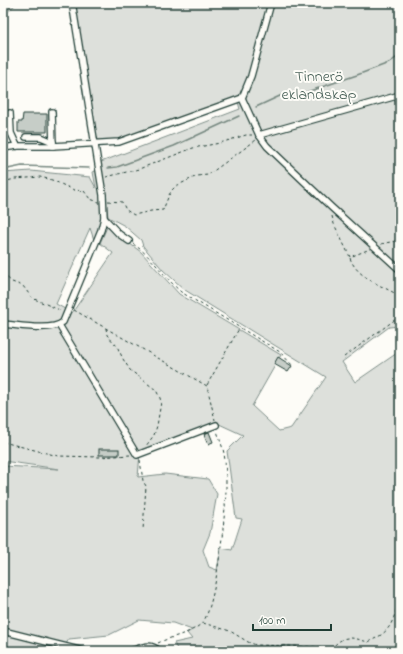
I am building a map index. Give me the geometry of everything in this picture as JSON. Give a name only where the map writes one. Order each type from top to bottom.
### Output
[{"type":"street","points":[[3,324],[51,327],[60,325],[63,322],[101,230],[104,218],[101,178],[71,3]]},
{"type":"street","points":[[271,3],[251,76],[242,98],[259,135],[267,146],[400,270]]},
{"type":"street","points":[[259,135],[400,95]]},
{"type":"street","points":[[3,148],[52,144],[94,144],[119,142],[242,98]]},
{"type":"street","points":[[52,112],[52,144]]},
{"type":"street","points":[[10,113],[11,133],[17,146]]},
{"type":"street","points":[[26,137],[41,137],[52,144]]},
{"type":"street","points":[[104,218],[119,234],[129,241]]},
{"type":"street","points":[[60,325],[136,455],[216,425]]},
{"type":"street","points":[[3,631],[83,651]]},
{"type":"street","points":[[131,651],[145,646],[152,646],[159,651]]},
{"type":"path","points":[[101,178],[139,169],[192,148],[220,143],[246,135],[259,135]]},
{"type":"path","points":[[3,182],[15,179],[40,177],[52,180],[74,190],[84,191],[90,199],[98,202],[122,202],[126,210],[134,214],[163,210],[172,190],[176,186],[197,176],[208,175],[213,172],[253,142],[259,135]]},
{"type":"path","points":[[331,207],[334,224],[354,268],[400,296]]},
{"type":"path","points":[[350,257],[374,246],[400,240]]},
{"type":"path","points":[[129,241],[140,249],[181,292],[280,352],[293,366]]},
{"type":"path","points":[[3,274],[12,282],[23,286],[32,298],[54,308],[69,310],[106,328],[207,386]]},
{"type":"path","points":[[344,357],[400,316]]},
{"type":"path","points":[[152,646],[191,630],[203,623],[209,611],[214,594],[226,488],[223,450],[207,386],[240,327]]},
{"type":"path","points":[[106,328],[107,335],[117,346],[130,370],[156,390],[160,398],[161,402],[157,426],[154,435],[144,448]]},
{"type":"path","points":[[3,442],[58,456],[99,457],[136,455],[140,462],[143,481],[146,486],[143,530]]},
{"type":"path","points":[[203,623],[230,632],[256,645],[318,647],[322,649],[332,649],[343,639],[354,638],[368,642],[380,637],[387,630],[395,615],[400,600]]},
{"type":"path","points":[[279,645],[290,651]]},
{"type":"green space","points":[[3,3],[17,3],[7,12],[3,9]]},
{"type":"green space","name":"Tinnerö eklandskap","points":[[70,3],[400,3],[400,270],[382,258],[400,274],[400,326],[389,327],[342,362],[355,382],[400,351],[400,651],[178,651],[174,643],[192,639],[187,633],[192,630],[173,623],[139,620],[109,635],[69,639],[62,651],[3,651],[3,466],[59,469],[3,461],[3,173],[31,171],[90,177],[96,188],[93,172],[97,170],[102,205],[101,222],[94,240],[90,228],[56,304],[72,313],[113,253],[100,243],[107,227],[141,252],[179,294],[281,355],[252,406],[279,431],[291,428],[326,377],[185,290],[163,270],[143,246],[141,240],[125,226],[108,217],[101,162],[240,109],[238,102],[135,138],[94,143]],"holes":[[[217,423],[243,435],[227,451],[236,518],[242,519],[232,550],[221,548],[217,570],[209,567],[203,550],[210,533],[217,494],[208,479],[165,474],[138,477],[140,453]]]},
{"type":"building","points":[[23,114],[47,114],[47,132],[18,132],[18,122],[22,122]]},
{"type":"building","points":[[278,357],[292,366],[288,372],[274,364]]},
{"type":"building","points":[[209,432],[213,442],[208,444],[204,434]]},
{"type":"building","points":[[99,449],[119,449],[119,455],[99,455]]},
{"type":"waterway","points":[[256,107],[282,95],[304,93],[357,75],[389,63],[400,55]]},
{"type":"waterway","points":[[108,168],[117,167],[174,146],[239,116]]},
{"type":"waterway","points":[[3,170],[22,166],[89,168]]}]
